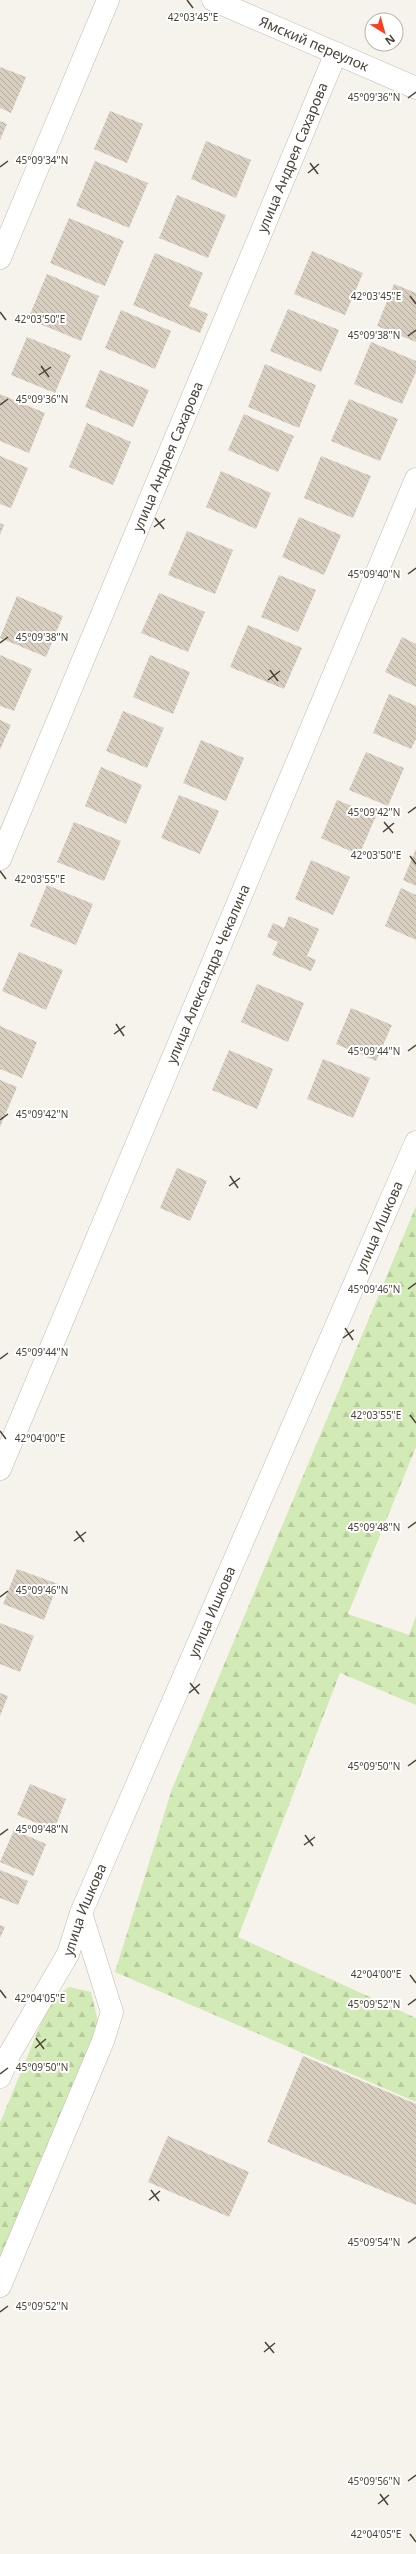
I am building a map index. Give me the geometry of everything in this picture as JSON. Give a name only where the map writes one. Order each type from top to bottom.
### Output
[{"type":"street","points":[[0,258],[108,0]]},
{"type":"street","name":"Ямский переулок","points":[[213,0],[416,88]]},
{"type":"street","name":"улица Андрея Сахарова","points":[[0,859],[336,53]]},
{"type":"street","name":"улица Александра Чекалина","points":[[0,1469],[416,479]]},
{"type":"street","name":"улица Ишкова","points":[[0,2077],[9,2055],[68,1954],[81,1913],[416,1142]]},
{"type":"street","points":[[0,2286],[103,2041],[112,2012],[81,1913]]},
{"type":"green space","points":[[416,1206],[416,1447],[348,1614],[409,1635],[416,1616],[416,1705],[340,1673],[238,1937],[416,2018],[416,2102],[115,1972],[172,1789]]},
{"type":"green space","points":[[69,1987],[91,1992],[98,2022],[80,2077],[0,2271],[0,2123],[50,2001]]},
{"type":"building","points":[[0,67],[26,77],[11,113],[0,108]]},
{"type":"building","points":[[110,111],[143,124],[127,163],[94,149]]},
{"type":"building","points":[[0,121],[7,124],[0,140]]},
{"type":"building","points":[[206,141],[251,160],[236,198],[191,179]]},
{"type":"building","points":[[95,161],[148,183],[129,228],[76,206]]},
{"type":"building","points":[[177,195],[226,215],[208,258],[159,238]]},
{"type":"building","points":[[69,218],[124,241],[105,286],[50,263]]},
{"type":"building","points":[[312,251],[363,273],[345,315],[294,294]]},
{"type":"building","points":[[155,253],[203,273],[189,306],[208,314],[200,333],[133,305]]},
{"type":"building","points":[[47,274],[99,296],[81,341],[28,319]]},
{"type":"building","points":[[394,284],[416,293],[416,342],[377,326]]},
{"type":"building","points":[[288,309],[339,330],[321,372],[270,351]]},
{"type":"building","points":[[121,310],[171,331],[155,369],[105,348]]},
{"type":"building","points":[[27,337],[71,355],[55,393],[11,375]]},
{"type":"building","points":[[371,342],[416,361],[416,372],[402,404],[354,384]]},
{"type":"building","points":[[265,364],[316,385],[299,428],[248,407]]},
{"type":"building","points":[[100,370],[149,390],[133,427],[85,407]]},
{"type":"building","points":[[0,394],[45,413],[29,453],[0,441]]},
{"type":"building","points":[[349,399],[398,419],[380,461],[331,441]]},
{"type":"building","points":[[244,414],[294,436],[278,472],[228,450]]},
{"type":"building","points":[[87,423],[131,442],[113,485],[69,467]]},
{"type":"building","points":[[0,456],[28,468],[11,508],[0,504]]},
{"type":"building","points":[[321,456],[371,476],[353,518],[304,498]]},
{"type":"building","points":[[221,471],[271,493],[256,529],[206,507]]},
{"type":"building","points":[[299,517],[341,535],[324,575],[282,557]]},
{"type":"building","points":[[0,523],[4,525],[0,535]]},
{"type":"building","points":[[187,531],[233,550],[215,594],[168,575]]},
{"type":"building","points":[[279,575],[316,590],[298,632],[261,617]]},
{"type":"building","points":[[159,593],[205,612],[188,652],[141,633]]},
{"type":"building","points":[[17,596],[63,616],[46,657],[0,638]]},
{"type":"building","points":[[248,625],[302,648],[284,689],[230,667]]},
{"type":"building","points":[[402,637],[416,644],[416,687],[385,672]]},
{"type":"building","points":[[0,655],[32,669],[14,711],[0,706]]},
{"type":"building","points":[[150,655],[190,672],[173,714],[133,697]]},
{"type":"building","points":[[389,694],[416,706],[416,739],[411,749],[373,733]]},
{"type":"building","points":[[123,711],[164,728],[147,768],[106,751]]},
{"type":"building","points":[[0,720],[11,725],[0,750]]},
{"type":"building","points":[[201,740],[244,758],[226,801],[183,783]]},
{"type":"building","points":[[366,752],[404,768],[388,806],[349,790]]},
{"type":"building","points":[[101,767],[142,785],[126,824],[85,806]]},
{"type":"building","points":[[179,795],[219,811],[200,854],[161,838]]},
{"type":"building","points":[[337,800],[376,816],[359,855],[321,838]]},
{"type":"building","points":[[74,822],[121,841],[104,881],[57,862]]},
{"type":"building","points":[[416,849],[416,886],[403,880]]},
{"type":"building","points":[[311,860],[350,877],[333,915],[295,899]]},
{"type":"building","points":[[47,885],[93,904],[76,945],[30,926]]},
{"type":"building","points":[[401,888],[416,895],[416,940],[385,926]]},
{"type":"building","points":[[289,916],[319,929],[307,956],[316,960],[311,971],[272,955],[278,942],[267,937],[273,923],[284,928]]},
{"type":"building","points":[[19,952],[63,970],[46,1010],[2,991]]},
{"type":"building","points":[[257,984],[304,1003],[288,1042],[241,1022]]},
{"type":"building","points":[[351,1008],[392,1025],[376,1061],[336,1044]]},
{"type":"building","points":[[0,1026],[37,1042],[22,1078],[0,1069]]},
{"type":"building","points":[[229,1050],[273,1069],[257,1109],[212,1090]]},
{"type":"building","points":[[323,1059],[370,1078],[353,1118],[307,1099]]},
{"type":"building","points":[[0,1080],[17,1087],[0,1127]]},
{"type":"building","points":[[177,1168],[207,1181],[190,1221],[160,1208]]},
{"type":"building","points":[[17,1569],[58,1584],[44,1620],[3,1604]]},
{"type":"building","points":[[0,1623],[34,1636],[20,1672],[0,1664]]},
{"type":"building","points":[[0,1693],[8,1696],[0,1716]]},
{"type":"building","points":[[30,1784],[66,1799],[54,1830],[17,1815]]},
{"type":"building","points":[[14,1830],[46,1844],[33,1876],[0,1862]]},
{"type":"building","points":[[0,1870],[28,1881],[18,1905],[0,1898]]},
{"type":"building","points":[[0,1925],[5,1927],[0,1938]]},
{"type":"building","points":[[303,2056],[416,2104],[416,2205],[267,2142]]},
{"type":"building","points":[[168,2136],[249,2172],[229,2217],[148,2182]]}]
